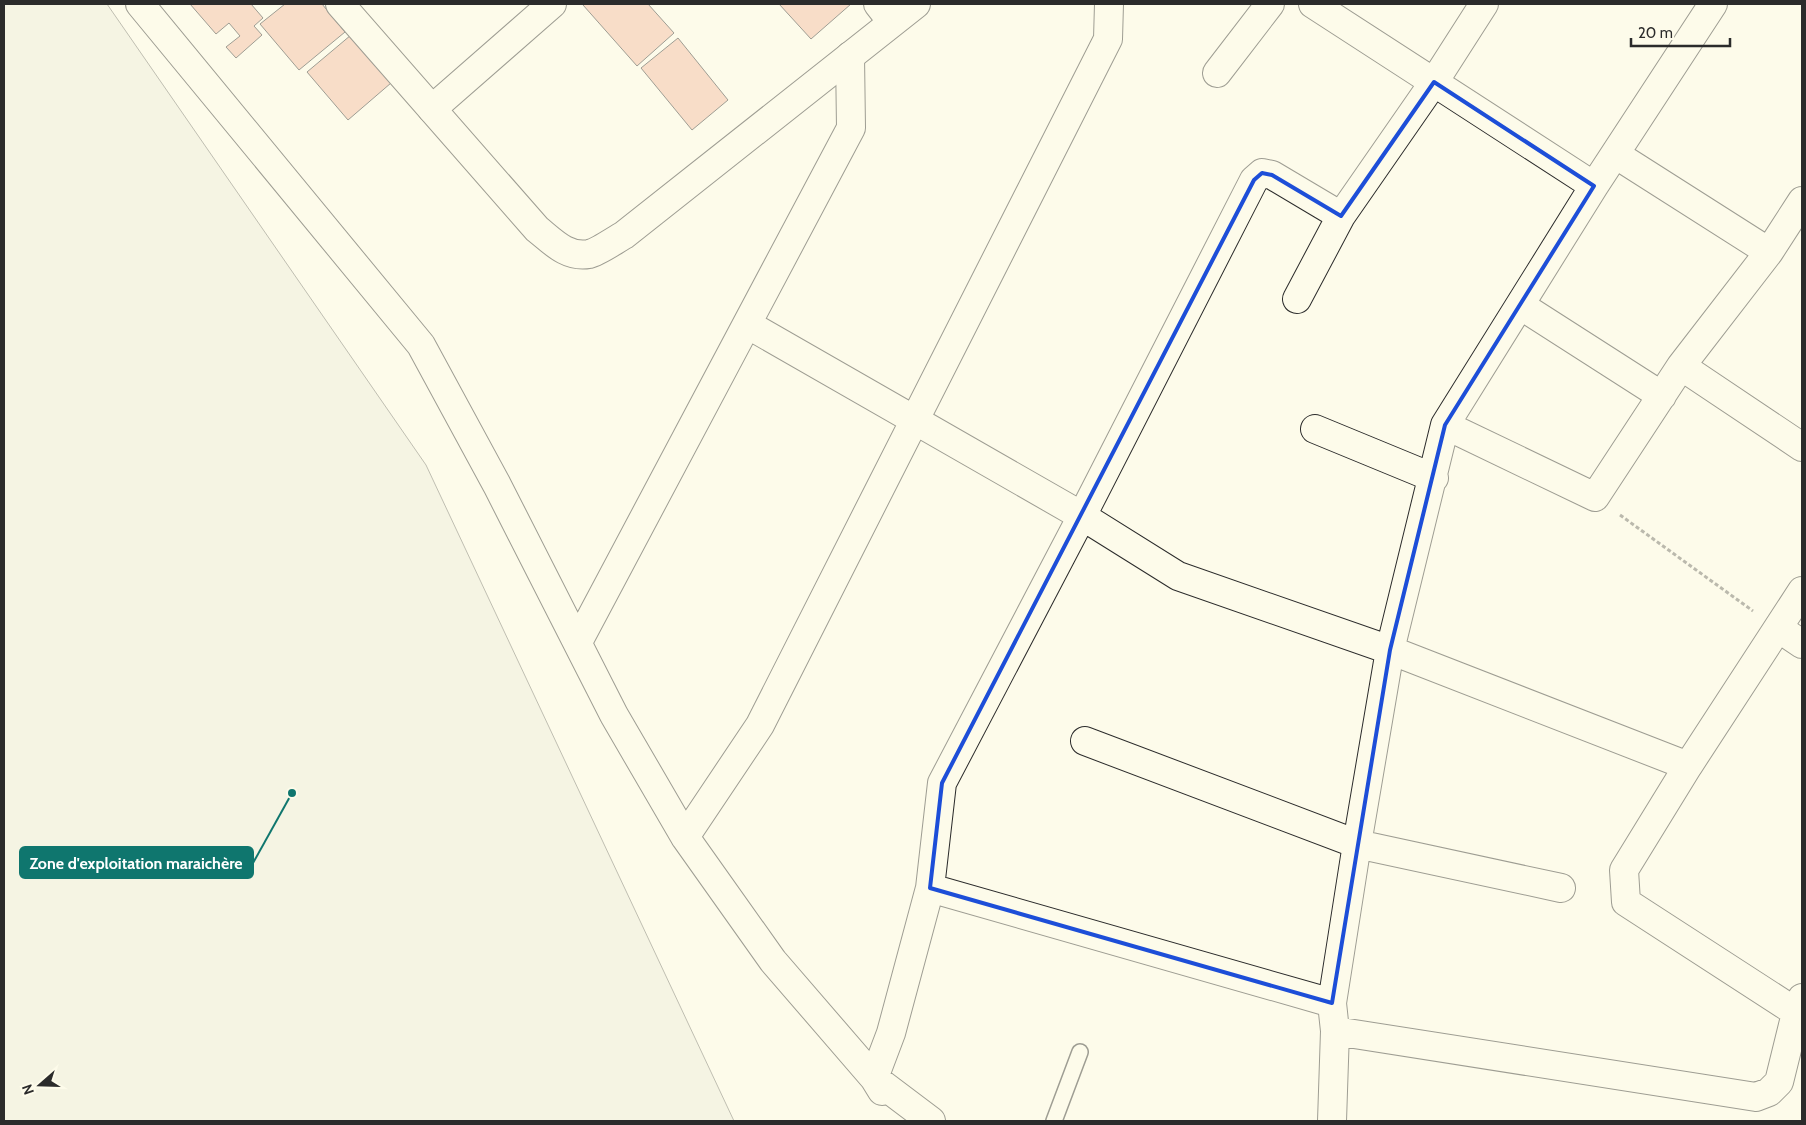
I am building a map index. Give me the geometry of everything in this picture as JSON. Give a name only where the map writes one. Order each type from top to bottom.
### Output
[{"type":"street","points":[[140,4],[421,345],[497,485],[614,715],[686,837],[773,961],[874,1078],[902,1121]]},
{"type":"street","points":[[340,4],[537,229],[571,254],[589,254],[624,235],[850,56],[885,13],[916,4]]},
{"type":"street","points":[[432,109],[552,4]]},
{"type":"street","points":[[686,837],[760,725],[915,420],[1108,39],[1109,4]]},
{"type":"street","points":[[1217,73],[1270,4]]},
{"type":"street","points":[[1314,4],[1594,186]]},
{"type":"street","points":[[1297,299],[1341,216],[1434,82],[1484,4]]},
{"type":"street","points":[[1332,1121],[1335,1031],[1332,1003],[1390,650],[1434,478],[1445,425],[1594,186],[1713,4]]},
{"type":"street","points":[[578,642],[850,128],[850,56]]},
{"type":"street","points":[[1615,154],[1769,252]]},
{"type":"street","points":[[874,1078],[891,1033],[930,888],[942,783],[1082,516],[1254,180],[1262,173],[1272,175],[1341,216]]},
{"type":"street","points":[[1445,425],[1595,497],[1681,366],[1769,252],[1794,231],[1802,201]]},
{"type":"street","points":[[1520,305],[1662,396]]},
{"type":"street","points":[[747,324],[1082,516],[1178,576],[1390,650],[1688,766]]},
{"type":"street","points":[[1681,366],[1802,447]]},
{"type":"street","points":[[1315,429],[1434,478]]},
{"type":"street","points":[[1335,1031],[1756,1097],[1769,1092],[1779,1082],[1800,1009],[1626,902],[1624,870],[1688,766],[1802,591]]},
{"type":"street","points":[[1778,628],[1802,644]]},
{"type":"street","points":[[1084,740],[1358,844],[1561,888]]},
{"type":"street","points":[[930,888],[1332,1003]]},
{"type":"street","points":[[874,1078],[931,1121]]},
{"type":"lane","points":[[1054,1121],[1080,1052]]},
{"type":"path","points":[[1595,497],[1778,628]]},
{"type":"highlighted area","points":[[1434,82],[1594,186],[1445,425],[1390,650],[1332,1003],[930,888],[942,783],[1254,180],[1262,173],[1272,175],[1341,216]]},
{"type":"shaded area","points":[[4,4],[107,4],[426,465],[734,1121],[4,1121]]},
{"type":"building","points":[[190,4],[251,4],[263,18],[254,26],[262,35],[236,58],[226,47],[240,36],[229,23],[216,34]]},
{"type":"building","points":[[285,4],[322,4],[345,32],[299,70],[260,24]]},
{"type":"building","points":[[648,4],[674,33],[637,66],[583,5]]},
{"type":"building","points":[[779,4],[851,4],[811,39]]},
{"type":"building","points":[[351,35],[391,83],[348,120],[307,72]]},
{"type":"building","points":[[678,38],[728,100],[692,130],[641,68]]},
{"type":"place","name":"Zone d'exploitation maraichère","points":[[292,793]]}]
